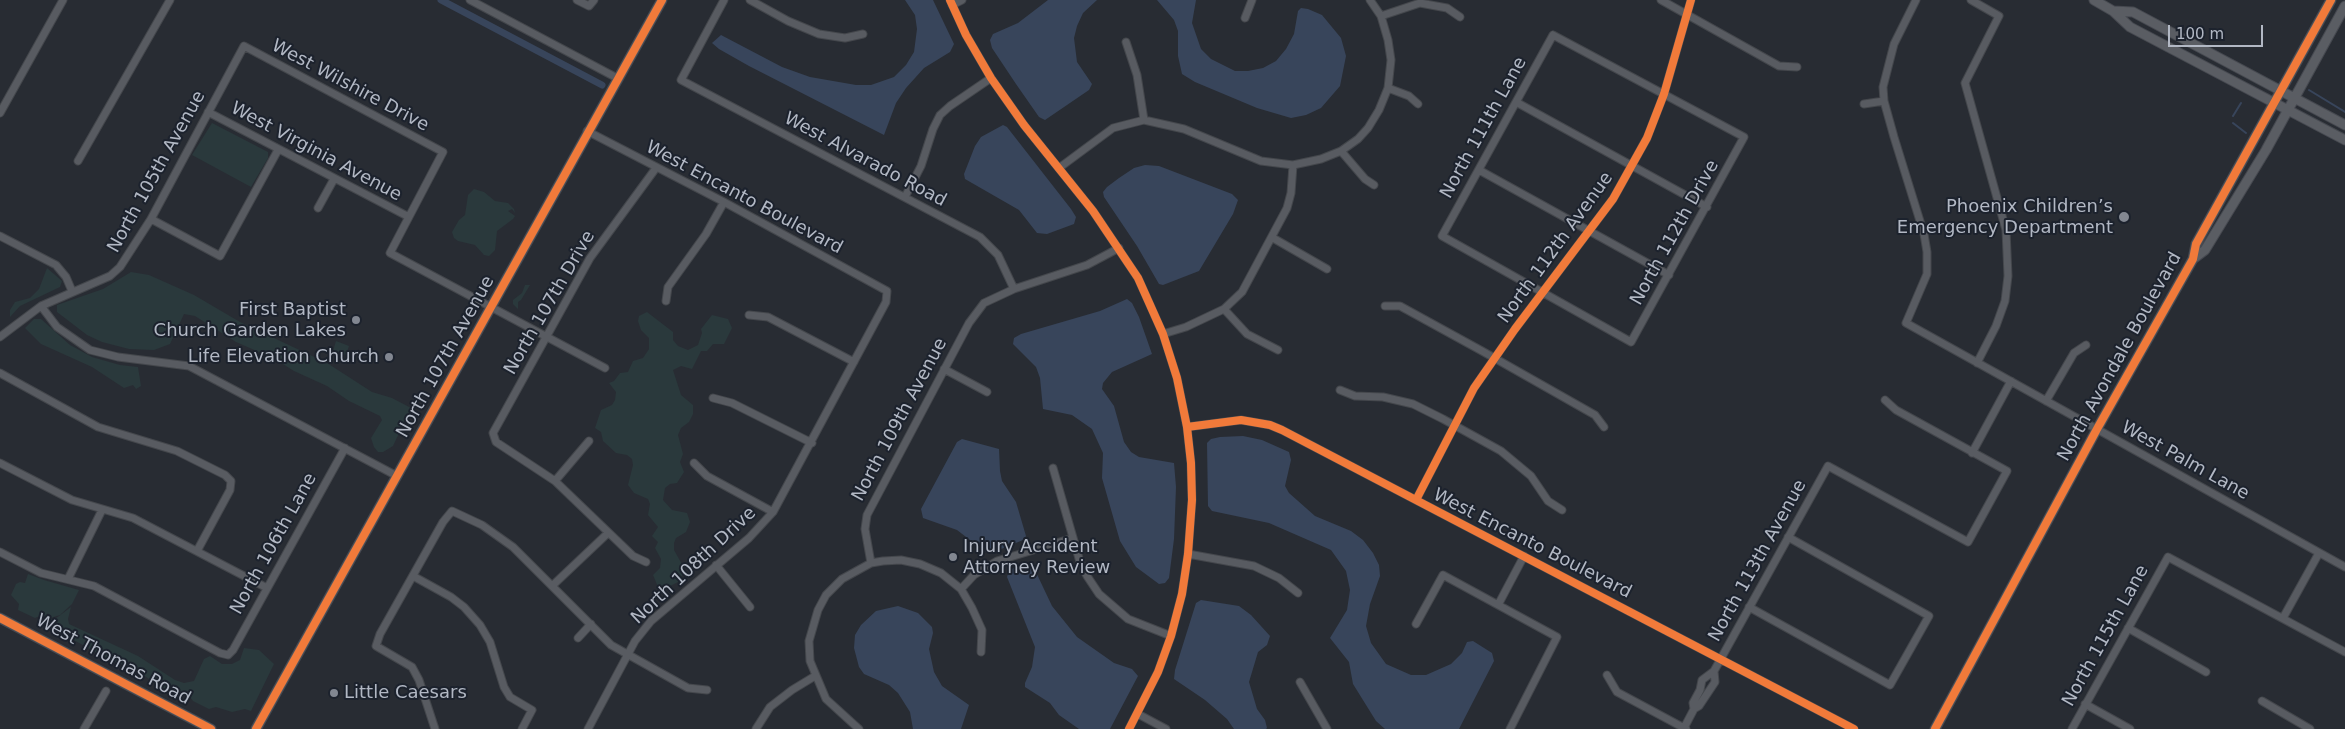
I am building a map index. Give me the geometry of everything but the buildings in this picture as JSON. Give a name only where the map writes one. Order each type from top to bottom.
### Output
[{"type":"main road","name":"North 107th Avenue","points":[[256,729],[662,0]]},
{"type":"main road","points":[[2094,0],[2114,11],[2130,27],[2345,140]]},
{"type":"main road","name":"North Avondale Boulevard","points":[[1935,729],[2097,429],[2193,259],[2196,244],[2331,0]]},
{"type":"main road","name":"North Avondale Boulevard","points":[[2193,259],[2205,250],[2288,110],[2345,6]]},
{"type":"main road","points":[[2114,11],[2133,12],[2345,125]]},
{"type":"main road","name":"West Thomas Road","points":[[0,618],[212,729]]},
{"type":"street","points":[[0,113],[63,0]]},
{"type":"street","points":[[78,161],[170,0]]},
{"type":"street","points":[[470,0],[617,78]]},
{"type":"street","points":[[577,0],[592,3]]},
{"type":"street","name":"West Alvarado Road","points":[[724,0],[680,80],[980,237],[998,255],[1014,289]]},
{"type":"street","points":[[750,0],[788,21],[819,34],[845,38],[862,34]]},
{"type":"street","points":[[962,0],[951,2],[966,35],[991,78],[1024,125],[1119,248],[1138,278],[1162,334],[1177,378],[1187,427],[1192,500],[1188,554],[1182,594],[1171,636],[1158,672],[1129,729]]},
{"type":"street","points":[[1245,18],[1252,0]]},
{"type":"street","points":[[1059,168],[1113,128],[1144,120],[1184,129],[1261,161],[1293,165],[1322,159],[1341,151],[1358,140],[1368,128],[1379,110],[1388,88],[1391,60],[1381,16],[1370,0]]},
{"type":"street","points":[[1661,0],[1779,66],[1797,67]]},
{"type":"street","name":"North 112th Avenue","points":[[1416,500],[1454,425],[1494,359],[1613,199],[1632,166],[1647,138],[1664,94],[1691,0]]},
{"type":"street","points":[[1864,104],[1884,101],[1883,87],[1886,69],[1894,44],[1916,0]]},
{"type":"street","points":[[1971,0],[1999,16],[1965,83],[2006,230],[2008,266],[2005,301],[1996,326],[1977,362]]},
{"type":"street","points":[[1381,16],[1420,3],[1447,8],[1460,16]]},
{"type":"street","name":"North 111th Lane","points":[[1543,292],[1442,236],[1553,35],[1664,94]]},
{"type":"street","points":[[1126,42],[1137,75],[1144,120]]},
{"type":"street","name":"North 105th Avenue","points":[[1,334],[41,306],[72,291],[99,281],[120,268],[151,219],[244,46]]},
{"type":"street","name":"West Wilshire Drive","points":[[244,46],[443,152],[409,218]]},
{"type":"street","points":[[905,197],[921,166],[933,129],[940,116],[950,106],[991,78]]},
{"type":"street","points":[[1388,88],[1409,96],[1418,104]]},
{"type":"street","name":"North 112th Drive","points":[[1543,292],[1632,342],[1744,138],[1664,94]]},
{"type":"street","name":"West Palm Lane","points":[[1884,101],[1924,234],[1927,252],[1927,274],[1906,323],[2345,567]]},
{"type":"street","points":[[1516,102],[1707,207]]},
{"type":"street","name":"West Virginia Avenue","points":[[208,112],[409,218]]},
{"type":"street","name":"West Encanto Boulevard","points":[[587,132],[724,202],[887,291]]},
{"type":"street","points":[[151,219],[220,256],[278,150]]},
{"type":"street","points":[[1341,151],[1364,179],[1374,185]]},
{"type":"street","points":[[1162,334],[1186,327],[1224,309],[1242,292],[1273,238],[1290,200],[1293,165]]},
{"type":"street","name":"North 107th Drive","points":[[555,481],[496,442],[493,433],[548,337],[590,258],[656,168]]},
{"type":"street","points":[[1479,170],[1669,275]]},
{"type":"street","points":[[318,208],[334,179]]},
{"type":"street","points":[[666,301],[668,287],[706,234],[724,202]]},
{"type":"street","points":[[409,218],[390,253],[605,368]]},
{"type":"street","points":[[0,236],[56,265],[66,276],[72,291]]},
{"type":"street","points":[[1273,238],[1327,269]]},
{"type":"street","name":"North 109th Avenue","points":[[871,563],[865,529],[867,515],[969,323],[984,303],[1014,289],[1078,268],[1119,248]]},
{"type":"street","name":"North 108th Drive","points":[[588,729],[635,641],[651,621],[753,535],[773,512],[812,443],[886,302],[887,291]]},
{"type":"street","points":[[41,306],[57,326],[90,350],[118,357],[188,366],[397,476]]},
{"type":"street","points":[[1385,306],[1400,306],[1595,415],[1604,427]]},
{"type":"street","points":[[1224,309],[1247,334],[1278,350]]},
{"type":"street","points":[[749,315],[768,317],[854,362]]},
{"type":"street","points":[[2046,401],[2074,353],[2086,344]]},
{"type":"street","points":[[944,369],[987,392]]},
{"type":"street","points":[[0,373],[98,426],[177,451],[225,475],[231,481],[230,490],[197,551]]},
{"type":"street","points":[[1885,400],[1896,410],[1972,453],[2010,381]]},
{"type":"street","points":[[1340,390],[1355,396],[1383,397],[1413,404],[1454,425],[1501,451],[1531,476],[1548,501],[1562,510]]},
{"type":"street","points":[[713,398],[732,403],[812,443]]},
{"type":"street","name":"West Encanto Boulevard","points":[[1187,427],[1241,420],[1270,425],[1854,729]]},
{"type":"street","points":[[589,441],[555,481],[633,556],[646,562]]},
{"type":"street","name":"North 106th Lane","points":[[68,579],[94,586],[220,653],[228,655],[233,650],[345,448]]},
{"type":"street","name":"North 113th Avenue","points":[[1704,692],[1702,680],[1714,672],[1828,466],[1968,542],[2007,471],[1972,453]]},
{"type":"street","points":[[0,463],[72,500],[133,518],[267,588]]},
{"type":"street","points":[[694,463],[707,476],[773,512]]},
{"type":"street","points":[[1053,468],[1073,538],[1087,576],[1112,607],[1128,620],[1171,636]]},
{"type":"street","points":[[0,552],[41,573],[68,579],[102,510]]},
{"type":"street","points":[[436,729],[412,667],[376,646],[380,634],[443,522],[452,511],[498,535],[531,563],[611,645],[688,688],[706,690]]},
{"type":"street","points":[[552,586],[608,533]]},
{"type":"street","points":[[1749,607],[1890,686],[1929,616],[1788,537]]},
{"type":"street","points":[[960,589],[974,575],[997,561],[1073,538]]},
{"type":"street","points":[[2319,553],[2283,618],[2345,652]]},
{"type":"street","points":[[1188,554],[1254,566],[1279,578],[1298,593]]},
{"type":"street","points":[[1498,605],[1524,556]]},
{"type":"street","name":"North 115th Lane","points":[[2072,729],[2168,557],[2283,618]]},
{"type":"street","points":[[859,729],[826,699],[810,661],[809,641],[818,610],[826,596],[842,579],[871,563],[901,560],[920,564],[941,574],[960,589],[982,630],[981,652]]},
{"type":"street","points":[[716,565],[750,607]]},
{"type":"street","points":[[1416,624],[1443,575],[1557,637],[1510,729]]},
{"type":"street","points":[[413,576],[464,607],[480,625],[490,642],[504,687],[514,700],[532,710],[522,729]]},
{"type":"street","points":[[578,638],[591,624]]},
{"type":"street","points":[[2128,628],[2206,672]]},
{"type":"street","name":"North 113th Avenue","points":[[1685,728],[1694,709],[1693,703],[1715,682],[1714,672]]},
{"type":"street","points":[[1606,675],[1617,692],[1685,728]]},
{"type":"street","points":[[756,729],[770,708],[792,690],[815,676]]},
{"type":"street","points":[[1300,682],[1324,728]]},
{"type":"street","points":[[84,729],[106,691]]},
{"type":"street","points":[[2262,701],[2310,729]]},
{"type":"street","points":[[2085,704],[2130,729]]},
{"type":"street","points":[[1138,714],[1166,729]]},
{"type":"shaded area","points":[[212,123],[268,152],[268,158],[251,187],[192,155]]},
{"type":"shaded area","points":[[474,189],[484,192],[495,201],[508,203],[515,213],[512,209],[508,211],[515,216],[497,231],[495,250],[489,256],[484,255],[475,245],[458,241],[454,238],[452,232],[459,220],[465,215],[468,195]]},
{"type":"shaded area","points":[[47,268],[62,281],[60,287],[20,306],[10,317],[10,310],[15,302],[30,298],[39,289]]},
{"type":"shaded area","points":[[131,272],[149,275],[194,295],[240,322],[327,363],[372,392],[392,398],[411,408],[393,446],[383,452],[378,452],[374,447],[371,438],[382,420],[380,416],[349,401],[327,386],[294,371],[275,359],[236,342],[195,316],[184,314],[170,344],[154,350],[129,349],[102,342],[87,335],[57,312],[57,305],[103,289]]},
{"type":"shaded area","points":[[525,285],[530,285],[518,302],[518,309],[513,304],[513,300],[522,293]]},
{"type":"shaded area","points":[[647,312],[673,332],[673,340],[678,346],[688,350],[698,345],[702,333],[701,329],[712,315],[728,319],[732,328],[724,344],[713,344],[707,351],[701,351],[692,369],[681,366],[673,370],[681,395],[693,405],[693,414],[689,422],[681,428],[678,435],[683,454],[680,462],[684,472],[677,483],[670,484],[665,488],[663,500],[672,510],[687,513],[690,522],[686,532],[676,538],[674,543],[674,550],[683,566],[683,574],[678,582],[666,588],[658,587],[653,575],[660,568],[661,559],[655,548],[658,542],[652,536],[658,527],[648,515],[650,504],[648,499],[634,493],[628,485],[633,465],[632,459],[627,455],[616,453],[603,441],[601,432],[595,428],[601,410],[612,405],[615,400],[616,392],[609,383],[614,381],[620,373],[628,372],[633,361],[643,358],[649,349],[649,338],[641,330],[638,321],[639,316]]},
{"type":"shaded area","points":[[34,319],[41,319],[70,345],[92,357],[120,365],[138,367],[141,386],[136,389],[133,385],[124,388],[92,367],[41,344],[25,328]]},
{"type":"shaded area","points":[[336,341],[349,346],[346,355],[333,351]]},
{"type":"shaded area","points":[[28,574],[79,590],[72,604],[60,615],[50,618],[40,616],[35,618],[18,610],[19,604],[11,595],[16,584],[20,582],[25,583]]},
{"type":"shaded area","points":[[71,607],[68,619],[69,624],[138,656],[175,680],[184,683],[194,681],[204,659],[210,656],[222,664],[232,664],[240,660],[244,648],[259,650],[274,664],[251,711],[245,709],[232,712],[216,707],[209,709],[193,701],[187,693],[183,691],[174,695],[140,673],[102,656],[37,619],[55,619]]},
{"type":"water","points":[[905,0],[933,0],[954,44],[950,52],[924,68],[906,88],[896,103],[884,135],[749,66],[712,43],[721,35],[782,67],[810,77],[856,85],[871,85],[894,77],[906,65],[914,52],[917,29],[915,15]]},
{"type":"water","points":[[1048,0],[1097,0],[1083,13],[1074,38],[1077,62],[1092,84],[1089,90],[1045,120],[1039,117],[1016,84],[992,48],[990,40],[993,34],[1018,23]]},
{"type":"water","points":[[1157,0],[1196,0],[1192,23],[1201,49],[1211,59],[1235,71],[1263,68],[1276,61],[1286,49],[1294,34],[1298,11],[1301,8],[1322,15],[1341,38],[1346,56],[1340,86],[1321,108],[1306,115],[1291,118],[1257,108],[1195,82],[1182,74],[1178,56],[1178,31],[1174,20]]},
{"type":"water","points":[[1003,125],[1007,127],[1071,209],[1076,217],[1074,224],[1047,234],[1037,233],[1019,210],[965,179],[964,174],[975,146],[981,137]]},
{"type":"water","points":[[1145,165],[1159,166],[1232,194],[1238,200],[1233,214],[1199,271],[1163,285],[1159,284],[1137,246],[1104,197],[1103,192],[1107,187],[1134,168]]},
{"type":"water","points":[[1127,299],[1132,303],[1139,317],[1152,354],[1112,372],[1103,383],[1102,389],[1114,406],[1124,442],[1131,452],[1139,457],[1174,463],[1176,487],[1174,539],[1169,578],[1165,583],[1159,584],[1136,567],[1120,541],[1102,478],[1103,453],[1092,429],[1072,415],[1043,409],[1040,378],[1036,367],[1013,344],[1014,338],[1021,334],[1100,311]]},
{"type":"water","points":[[1243,436],[1262,440],[1289,452],[1291,460],[1285,486],[1289,493],[1315,516],[1351,531],[1363,540],[1373,553],[1379,565],[1380,576],[1370,604],[1366,626],[1371,643],[1386,664],[1411,675],[1426,675],[1451,664],[1462,653],[1467,642],[1473,641],[1492,653],[1494,661],[1459,729],[1385,729],[1376,721],[1353,684],[1349,662],[1330,638],[1347,610],[1350,590],[1346,571],[1331,550],[1269,523],[1212,511],[1208,506],[1207,443],[1211,439],[1220,437]]},
{"type":"water","points":[[962,439],[999,449],[1002,481],[1016,502],[1026,536],[1023,540],[987,553],[957,530],[923,518],[921,509],[957,442]]},
{"type":"water","points":[[1030,565],[1034,568],[1052,606],[1077,637],[1114,663],[1132,669],[1138,676],[1110,729],[1079,729],[1059,715],[1050,703],[1025,687],[1032,667],[1035,647],[1007,577],[1009,571],[1015,567]]},
{"type":"water","points":[[1201,600],[1239,606],[1251,615],[1270,636],[1267,645],[1258,652],[1249,682],[1257,709],[1265,720],[1266,729],[1234,729],[1227,719],[1205,700],[1174,679],[1175,670],[1196,603]]},
{"type":"water","points":[[898,606],[918,613],[932,627],[933,633],[929,649],[934,672],[942,686],[969,705],[961,729],[913,729],[910,712],[898,693],[889,685],[864,674],[859,667],[854,648],[855,635],[861,625],[876,611]]},
{"type":"waterway","points":[[441,0],[602,85]]},
{"type":"waterway","points":[[2309,90],[2345,112]]},
{"type":"waterway","points":[[2233,116],[2241,103]]},
{"type":"waterway","points":[[2233,123],[2246,133]]},
{"type":"cycle path","points":[[256,729],[662,0]]},
{"type":"cycle path","points":[[950,0],[966,35],[991,78],[1024,125],[1093,211],[1138,278],[1163,334],[1177,378],[1187,427],[1191,463],[1192,500],[1188,554],[1182,594],[1171,636],[1158,672],[1129,729]]},
{"type":"cycle path","points":[[1416,500],[1474,388],[1515,329],[1613,199],[1647,138],[1664,94],[1691,0]]},
{"type":"cycle path","points":[[1935,729],[2097,429],[2193,259],[2196,244],[2331,0]]},
{"type":"cycle path","points":[[1187,427],[1241,420],[1270,425],[1282,430],[1854,729]]},
{"type":"cycle path","points":[[0,618],[211,729]]},
{"type":"place","name":"Phoenix Children’s Emergency Department","points":[[2124,217]]},
{"type":"place","name":"First Baptist Church Garden Lakes","points":[[356,320]]},
{"type":"place","name":"Life Elevation Church","points":[[389,357]]},
{"type":"place","name":"Injury Accident Attorney Review","points":[[953,557]]},
{"type":"place","name":"Little Caesars","points":[[334,693]]}]
